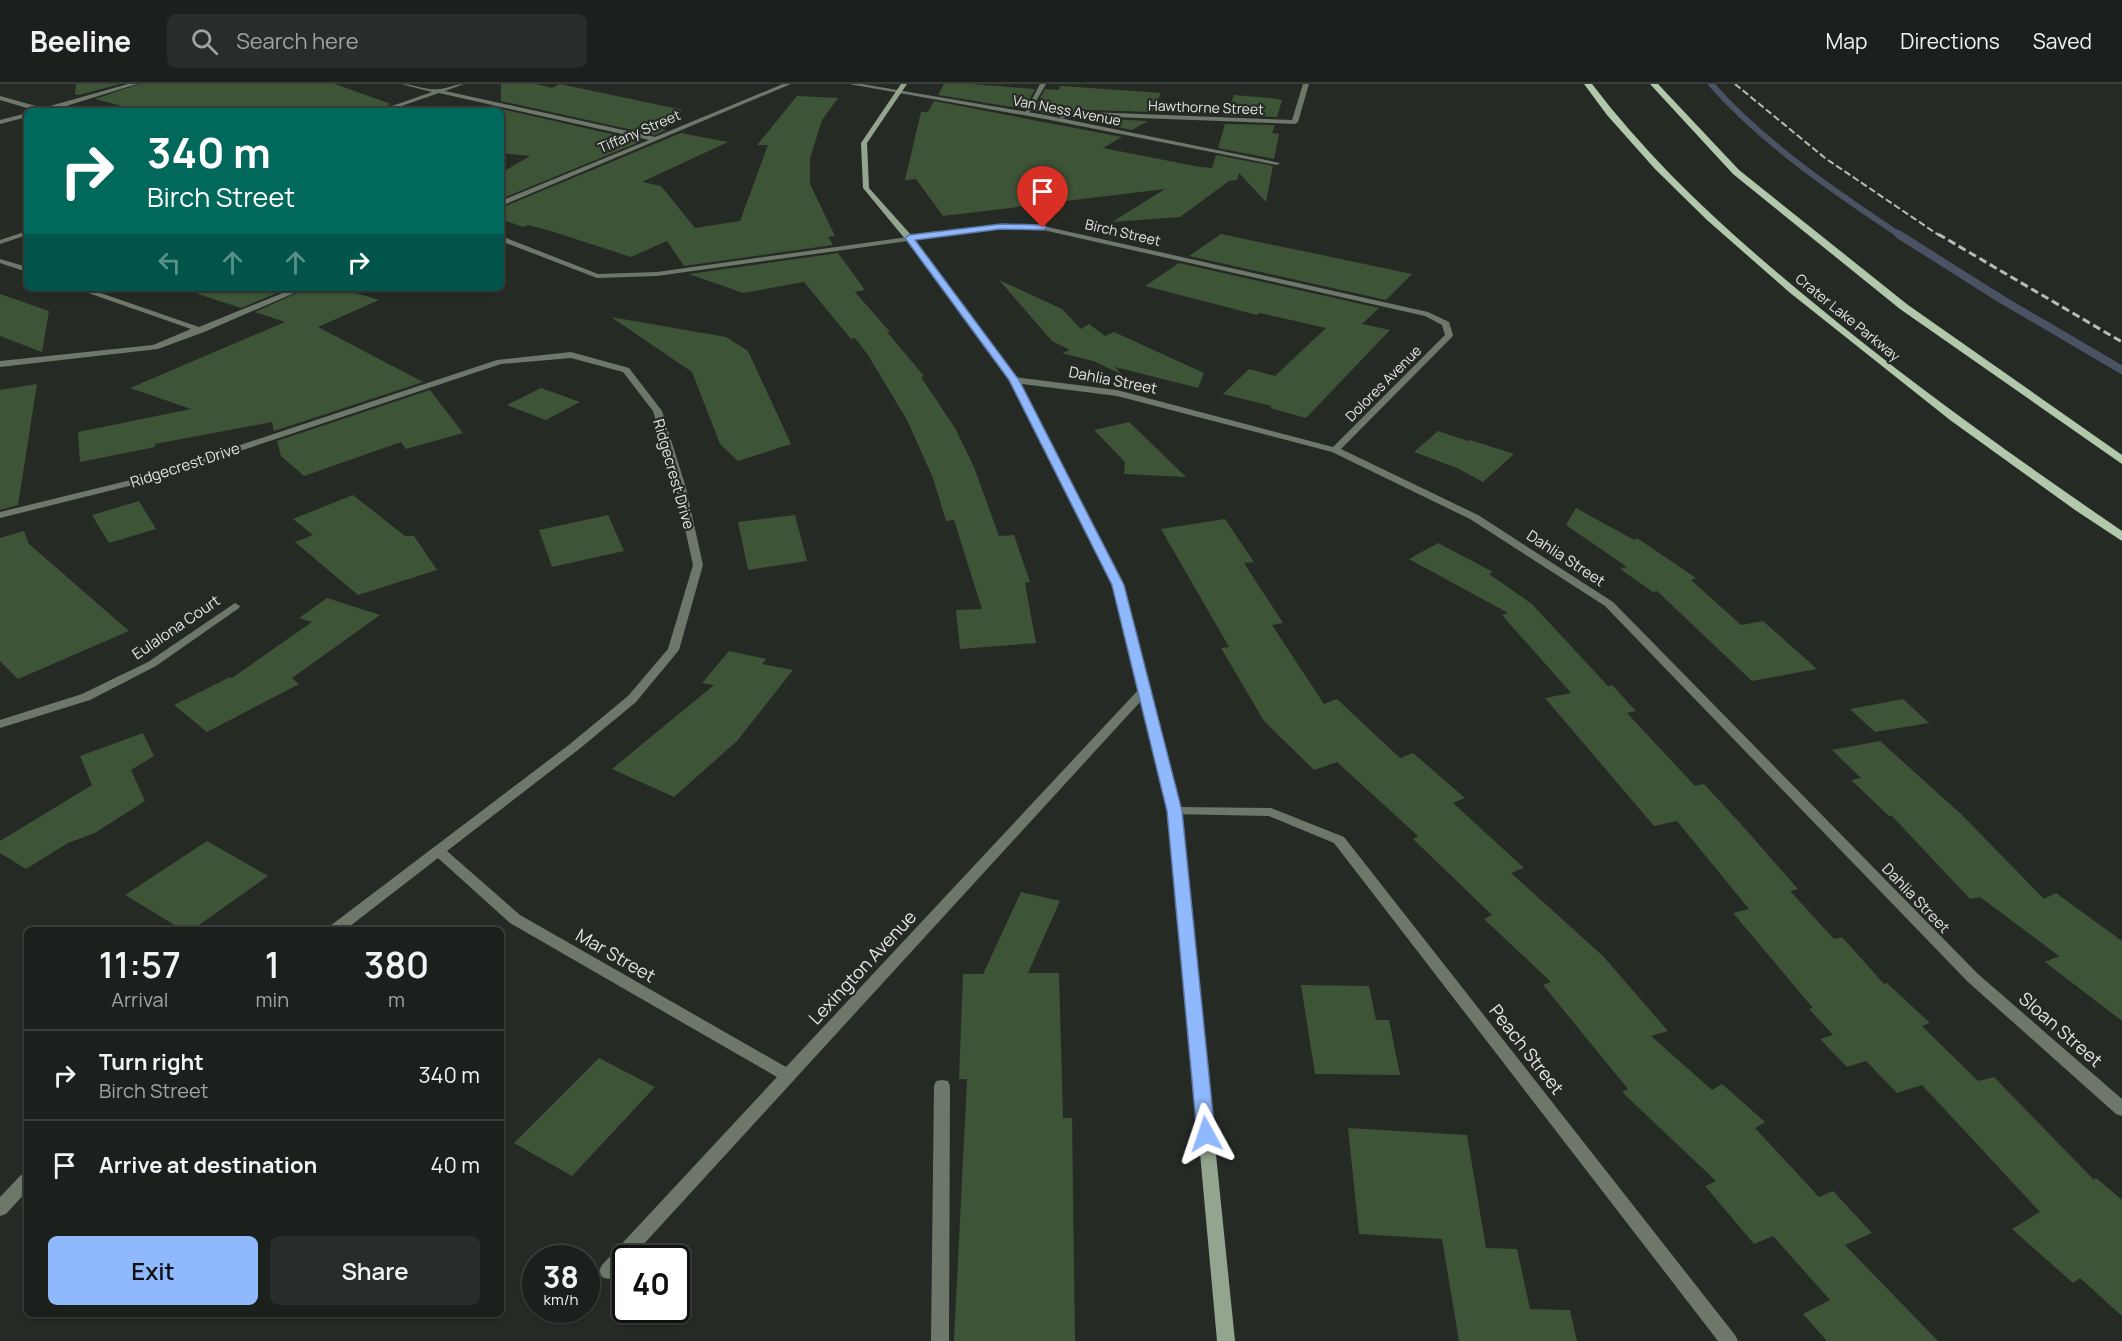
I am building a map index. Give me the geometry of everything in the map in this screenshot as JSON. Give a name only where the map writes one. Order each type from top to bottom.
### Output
[{"type":"main road","name":"Crater Lake Parkway","points":[[1588,84],[1668,179],[1740,246],[1868,353],[2059,494],[2122,537]]},
{"type":"main road","points":[[1654,84],[1736,172],[1857,270],[1904,307],[2122,460]]},
{"type":"street","points":[[54,108],[134,84]]},
{"type":"street","points":[[404,84],[653,140]]},
{"type":"street","points":[[390,108],[461,84]]},
{"type":"street","name":"Tiffany Street","points":[[504,203],[788,84]]},
{"type":"street","name":"Van Ness Avenue","points":[[852,84],[900,89],[1277,163]]},
{"type":"street","points":[[1026,114],[1043,84]]},
{"type":"street","name":"Hawthorne Street","points":[[1045,117],[1089,114],[1295,122],[1306,84]]},
{"type":"street","points":[[900,89],[864,143],[866,188],[909,238],[1014,380],[1118,585],[1174,811],[1226,1341]]},
{"type":"street","points":[[0,98],[34,108]]},
{"type":"street","points":[[0,122],[24,116]]},
{"type":"street","name":"Birch Street","points":[[504,239],[597,276],[657,274],[1001,226],[1043,228],[1428,314],[1446,324],[1449,335]]},
{"type":"street","points":[[0,242],[24,234]]},
{"type":"street","points":[[0,261],[24,269]]},
{"type":"street","points":[[87,291],[201,330]]},
{"type":"street","points":[[0,364],[155,347],[295,291]]},
{"type":"street","name":"Dolores Avenue","points":[[1335,450],[1449,335]]},
{"type":"street","name":"Ridgecrest Drive","points":[[0,515],[150,478],[500,362],[571,355],[626,370],[657,411],[681,488],[698,565],[673,650],[632,699],[574,747],[339,927]]},
{"type":"street","name":"Dahlia Street","points":[[1014,380],[1117,393],[1335,450],[1474,517],[1608,604],[1973,978]]},
{"type":"street","name":"Eulalona Court","points":[[0,724],[86,697],[152,664],[235,606]]},
{"type":"street","name":"Lexington Avenue","points":[[608,1271],[1144,690]]},
{"type":"street","name":"Peach Street","points":[[1174,811],[1271,812],[1339,840],[1729,1341]]},
{"type":"street","name":"Mar Street","points":[[438,850],[515,919],[788,1076]]},
{"type":"street","name":"Sloan Street","points":[[1973,978],[2122,1109]]},
{"type":"street","points":[[940,1341],[942,1086]]},
{"type":"street","points":[[0,1209],[24,1183]]},
{"type":"building","points":[[76,84],[120,84],[79,95],[75,94]]},
{"type":"building","points":[[139,84],[335,84],[391,104],[382,108],[130,108],[95,99]]},
{"type":"building","points":[[501,84],[536,84],[552,88],[560,84],[683,110],[644,125],[666,130],[655,135],[501,101]]},
{"type":"building","points":[[944,84],[1035,89],[1024,109],[938,95]]},
{"type":"building","points":[[1061,86],[1161,93],[1152,112],[1089,110],[1056,115],[1033,111],[1045,89],[1058,90]]},
{"type":"building","points":[[1234,95],[1282,100],[1277,117],[1227,115]]},
{"type":"building","points":[[797,96],[838,98],[822,120],[810,158],[810,184],[835,236],[828,237],[833,245],[684,266],[667,241],[631,257],[554,232],[528,225],[523,227],[504,220],[504,207],[681,133],[728,142],[642,182],[661,186],[695,228],[740,221],[768,145],[757,145]]},
{"type":"building","points":[[934,101],[1122,137],[1103,148],[1200,167],[1212,168],[1216,155],[1273,166],[1266,202],[1239,173],[1237,180],[1229,181],[1180,217],[1112,222],[1165,189],[943,216],[916,179],[905,180],[921,112],[928,112]]},
{"type":"building","points":[[504,110],[642,141],[504,198],[504,171],[530,156],[504,153]]},
{"type":"building","points":[[1077,119],[1148,121],[1132,130]]},
{"type":"building","points":[[1225,124],[1275,125],[1272,133],[1279,134],[1274,159],[1218,148]]},
{"type":"building","points":[[1221,234],[1412,274],[1386,300],[1189,256]]},
{"type":"building","points":[[838,253],[865,290],[855,292],[924,376],[921,377],[955,428],[974,467],[999,536],[1014,535],[1030,582],[1025,583],[1036,643],[960,649],[956,610],[982,609],[954,520],[946,521],[933,478],[907,420],[868,355],[855,338],[851,339],[804,282],[743,293],[689,274]]},
{"type":"building","points":[[1179,263],[1379,308],[1362,324],[1390,330],[1306,418],[1270,408],[1272,406],[1223,394],[1249,369],[1275,376],[1326,328],[1260,313],[1257,315],[1145,286]]},
{"type":"building","points":[[999,280],[1062,309],[1081,329],[1089,324],[1105,336],[1114,332],[1204,373],[1198,388],[1115,367],[1121,374],[1093,361],[1062,353],[1070,350],[1052,341]]},
{"type":"building","points":[[198,291],[282,291],[241,308],[198,294]]},
{"type":"building","points":[[301,291],[349,291],[379,300],[318,327],[423,382],[274,431],[272,422],[155,444],[155,447],[80,462],[78,432],[191,409],[130,388],[285,322],[255,312]]},
{"type":"building","points":[[0,294],[49,311],[42,352],[0,336]]},
{"type":"building","points":[[611,317],[726,337],[748,351],[791,444],[738,461],[720,444],[692,372]]},
{"type":"building","points":[[37,384],[18,505],[0,510],[0,390]]},
{"type":"building","points":[[541,388],[580,402],[546,420],[507,405]]},
{"type":"building","points":[[430,390],[463,433],[406,449],[401,442],[304,476],[281,456],[277,441]]},
{"type":"building","points":[[1129,422],[1186,477],[1124,474],[1125,462],[1094,430]]},
{"type":"building","points":[[1438,431],[1514,454],[1483,482],[1457,468],[1414,452]]},
{"type":"building","points":[[353,495],[405,536],[414,536],[437,570],[358,595],[295,542],[313,535],[293,519]]},
{"type":"building","points":[[139,501],[156,529],[109,543],[92,515]]},
{"type":"building","points":[[1576,508],[1634,540],[1637,538],[1696,578],[1691,580],[1741,625],[1763,621],[1817,669],[1752,681],[1657,591],[1653,592],[1620,569],[1627,567],[1566,525]]},
{"type":"building","points":[[608,515],[624,551],[552,567],[539,530]]},
{"type":"building","points":[[795,515],[807,561],[748,570],[738,522]]},
{"type":"building","points":[[1225,519],[1254,562],[1244,563],[1283,623],[1272,625],[1324,704],[1337,699],[1400,758],[1413,753],[1465,798],[1453,803],[1524,868],[1511,873],[1603,956],[1668,1031],[1651,1036],[1712,1090],[1722,1084],[1765,1122],[1755,1128],[1819,1197],[1833,1191],[1872,1233],[1845,1245],[1938,1341],[1827,1341],[1803,1314],[1830,1300],[1773,1236],[1754,1244],[1705,1186],[1716,1181],[1622,1092],[1628,1089],[1543,985],[1551,982],[1484,919],[1492,915],[1413,839],[1418,836],[1337,762],[1314,770],[1264,721],[1221,648],[1229,647],[1161,529]]},
{"type":"building","points":[[24,531],[29,544],[129,631],[18,679],[0,661],[0,538]]},
{"type":"building","points":[[1438,543],[1493,572],[1489,574],[1532,604],[1608,686],[1612,685],[1636,711],[1627,713],[1695,786],[1704,784],[1740,823],[1798,889],[1790,891],[1834,939],[1842,937],[1884,984],[1887,983],[1930,1023],[1922,1026],[1978,1081],[1994,1077],[2094,1180],[2096,1178],[2122,1200],[2122,1316],[2080,1278],[2073,1283],[2012,1229],[2040,1212],[1922,1085],[1897,1093],[1866,1061],[1847,1067],[1820,1039],[1833,1035],[1809,1009],[1813,1008],[1733,913],[1749,909],[1677,821],[1654,826],[1545,698],[1571,693],[1502,615],[1508,613],[1409,559]]},
{"type":"building","points":[[327,598],[380,615],[292,678],[299,684],[207,732],[174,705],[232,678],[312,622],[299,618]]},
{"type":"building","points":[[729,651],[766,659],[762,664],[793,670],[737,741],[674,797],[612,769],[714,685],[702,683]]},
{"type":"building","points":[[1903,699],[1929,723],[1875,732],[1850,709]]},
{"type":"building","points":[[143,733],[154,756],[131,770],[145,801],[95,833],[68,843],[26,869],[0,853],[0,841],[92,785],[80,756]]},
{"type":"building","points":[[1880,741],[1962,815],[2044,899],[2056,893],[2122,941],[2122,1021],[2045,962],[2059,956],[1980,897],[1970,899],[1892,816],[1889,816],[1851,780],[1861,778],[1832,750]]},
{"type":"building","points":[[207,841],[268,876],[196,927],[178,927],[125,895]]},
{"type":"building","points":[[1021,892],[1060,901],[1028,973],[1059,973],[1063,1118],[1072,1118],[1075,1341],[954,1341],[967,1079],[959,1079],[963,974],[983,974]]},
{"type":"building","points":[[1301,985],[1369,986],[1376,1020],[1389,1020],[1400,1075],[1315,1074]]},
{"type":"building","points":[[599,1058],[655,1087],[572,1176],[514,1143]]},
{"type":"building","points":[[1348,1128],[1467,1135],[1486,1248],[1517,1249],[1530,1309],[1570,1310],[1577,1341],[1459,1341],[1442,1239],[1359,1234]]},
{"type":"waterway","points":[[1711,84],[1777,147],[1825,184],[1899,235]]},
{"type":"waterway","points":[[1899,235],[2001,299],[2122,370]]},
{"type":"railway","points":[[1735,84],[1825,158],[1940,236]]},
{"type":"railway","points":[[1938,234],[2122,342]]},
{"type":"route","points":[[1043,228],[1001,226],[909,238],[1014,380],[1118,585],[1174,811],[1206,1134]]}]
